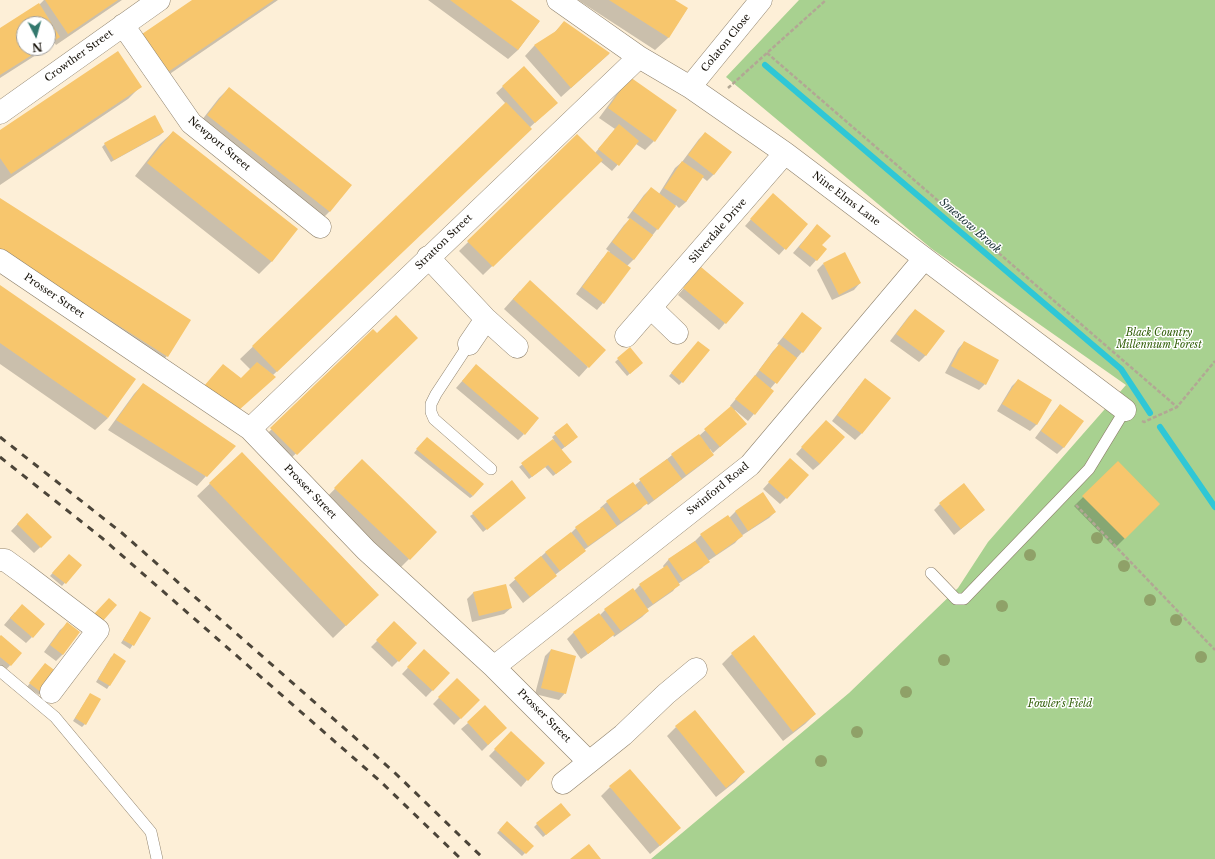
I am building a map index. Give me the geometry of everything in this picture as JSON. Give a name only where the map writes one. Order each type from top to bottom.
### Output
[{"type":"street","name":"Crowther Street","points":[[0,113],[159,0]]},
{"type":"street","name":"Nine Elms Lane","points":[[558,0],[639,57],[690,87],[785,153],[1124,410]]},
{"type":"street","name":"Colaton Close","points":[[690,87],[761,0]]},
{"type":"street","name":"Newport Street","points":[[123,25],[191,123],[320,227]]},
{"type":"street","name":"Stratton Street","points":[[250,429],[428,257],[639,57]]},
{"type":"street","name":"Silverdale Drive","points":[[626,336],[785,153]]},
{"type":"street","points":[[428,257],[486,319],[517,347]]},
{"type":"street","name":"Swinford Road","points":[[494,667],[750,465],[924,259]]},
{"type":"street","name":"Prosser Street","points":[[0,260],[250,429],[366,550],[494,667],[589,762]]},
{"type":"street","points":[[651,308],[676,333]]},
{"type":"street","points":[[469,344],[486,319]]},
{"type":"street","points":[[0,560],[5,560],[24,573],[98,630],[51,692]]},
{"type":"street","points":[[563,783],[623,735],[666,694],[696,669]]},
{"type":"lane","points":[[469,344],[436,394],[431,404],[431,412],[434,419],[491,469]]},
{"type":"lane","points":[[932,573],[956,599],[964,600],[1090,469],[1124,410]]},
{"type":"lane","points":[[0,671],[55,717],[151,832],[157,859]]},
{"type":"path","points":[[713,103],[826,0]]},
{"type":"path","points":[[767,53],[1177,407]]},
{"type":"path","points":[[1124,410],[1144,422],[1177,407],[1215,361]]},
{"type":"path","points":[[1065,494],[1215,650]]},
{"type":"green space","name":"Fowler's Field","points":[[799,0],[1215,0],[1215,859],[651,859],[849,693],[958,588],[988,542],[1126,385],[932,249],[726,77]]},
{"type":"building","points":[[45,0],[118,0],[68,34]]},
{"type":"building","points":[[192,0],[274,0],[168,72],[142,34]]},
{"type":"building","points":[[450,0],[511,0],[540,21],[518,50]]},
{"type":"building","points":[[609,0],[675,0],[688,8],[669,38]]},
{"type":"building","points":[[39,3],[47,16],[19,16]]},
{"type":"building","points":[[16,18],[16,56],[30,56],[0,75],[0,28]]},
{"type":"building","points":[[564,21],[610,53],[571,88],[534,45],[556,31]]},
{"type":"building","points":[[56,31],[60,37],[56,40]]},
{"type":"building","points":[[118,51],[142,87],[11,174],[0,158],[0,130]]},
{"type":"building","points":[[524,66],[558,103],[535,123],[502,86]]},
{"type":"building","points":[[630,77],[677,110],[655,142],[608,108]]},
{"type":"building","points":[[229,87],[352,185],[330,212],[207,115]]},
{"type":"building","points":[[506,102],[532,129],[277,372],[252,346]]},
{"type":"building","points":[[155,115],[164,132],[114,160],[104,143]]},
{"type":"building","points":[[619,124],[639,141],[619,166],[598,149]]},
{"type":"building","points":[[173,131],[298,229],[272,262],[147,163]]},
{"type":"building","points":[[705,132],[732,152],[714,175],[688,155]]},
{"type":"building","points":[[577,134],[603,160],[493,267],[467,241]]},
{"type":"building","points":[[682,161],[704,176],[686,202],[664,188]]},
{"type":"building","points":[[651,187],[676,206],[658,230],[633,211]]},
{"type":"building","points":[[773,193],[808,224],[786,250],[750,219]]},
{"type":"building","points":[[0,198],[191,320],[168,357],[0,250]]},
{"type":"building","points":[[630,218],[653,235],[634,260],[612,242]]},
{"type":"building","points":[[817,224],[831,236],[822,245],[827,249],[817,261],[799,247]]},
{"type":"building","points":[[608,251],[631,268],[604,304],[582,287]]},
{"type":"building","points":[[845,252],[861,283],[839,295],[823,263]]},
{"type":"building","points":[[701,267],[744,303],[726,324],[683,288]]},
{"type":"building","points":[[530,280],[606,350],[589,368],[513,299]]},
{"type":"building","points":[[0,285],[136,379],[108,418],[0,343]]},
{"type":"building","points":[[915,309],[945,331],[926,356],[896,334]]},
{"type":"building","points":[[802,312],[822,328],[803,353],[783,337]]},
{"type":"building","points":[[396,315],[418,338],[297,455],[270,428],[373,329],[377,333]]},
{"type":"building","points":[[698,341],[710,350],[683,383],[671,373]]},
{"type":"building","points":[[964,341],[999,360],[986,385],[951,366]]},
{"type":"building","points":[[779,344],[797,358],[777,384],[759,370]]},
{"type":"building","points":[[630,347],[643,363],[630,374],[617,358]]},
{"type":"building","points":[[257,362],[276,377],[239,410],[204,386],[223,364],[241,378]]},
{"type":"building","points":[[476,364],[539,418],[525,435],[462,381]]},
{"type":"building","points":[[755,375],[774,391],[755,415],[735,399]]},
{"type":"building","points":[[865,378],[891,398],[862,434],[837,415]]},
{"type":"building","points":[[1018,379],[1052,400],[1037,425],[1002,404]]},
{"type":"building","points":[[143,383],[236,446],[207,477],[116,420]]},
{"type":"building","points":[[1060,404],[1084,421],[1064,448],[1041,431]]},
{"type":"building","points":[[731,406],[747,424],[720,447],[704,429]]},
{"type":"building","points":[[826,420],[845,437],[820,464],[801,447]]},
{"type":"building","points":[[567,423],[578,437],[565,447],[554,433]]},
{"type":"building","points":[[699,434],[714,455],[686,475],[671,454]]},
{"type":"building","points":[[427,437],[484,484],[473,496],[416,449]]},
{"type":"building","points":[[553,439],[572,462],[556,474],[548,465],[532,477],[521,463]]},
{"type":"building","points":[[242,452],[379,595],[346,626],[209,483]]},
{"type":"building","points":[[790,458],[809,475],[787,499],[768,482]]},
{"type":"building","points":[[362,459],[437,532],[410,560],[334,488]]},
{"type":"building","points":[[667,459],[682,479],[654,500],[639,479]]},
{"type":"building","points":[[1118,461],[1160,504],[1125,539],[1082,496]]},
{"type":"building","points":[[512,480],[526,498],[487,530],[472,513]]},
{"type":"building","points":[[633,482],[648,503],[621,522],[606,501]]},
{"type":"building","points":[[964,483],[985,510],[961,529],[939,503]]},
{"type":"building","points":[[763,492],[776,512],[748,531],[735,511]]},
{"type":"building","points":[[603,507],[617,526],[588,546],[575,527]]},
{"type":"building","points":[[27,513],[52,537],[41,548],[17,524]]},
{"type":"building","points":[[728,515],[743,536],[716,555],[700,534]]},
{"type":"building","points":[[571,532],[586,551],[560,571],[545,552]]},
{"type":"building","points":[[695,541],[710,562],[683,580],[668,559]]},
{"type":"building","points":[[69,554],[82,565],[66,584],[52,573]]},
{"type":"building","points":[[541,556],[557,576],[530,597],[514,578]]},
{"type":"building","points":[[667,565],[680,585],[653,604],[639,584]]},
{"type":"building","points":[[506,584],[512,608],[479,616],[473,592]]},
{"type":"building","points":[[633,588],[649,611],[621,631],[604,609]]},
{"type":"building","points":[[109,598],[117,605],[102,622],[94,614]]},
{"type":"building","points":[[22,604],[45,624],[33,638],[10,618]]},
{"type":"building","points":[[140,611],[151,618],[134,646],[123,640]]},
{"type":"building","points":[[599,613],[615,634],[588,654],[573,632]]},
{"type":"building","points":[[394,621],[417,643],[399,662],[376,640]]},
{"type":"building","points":[[67,622],[80,632],[63,655],[50,645]]},
{"type":"building","points":[[1,635],[22,653],[11,666],[0,657]]},
{"type":"building","points":[[754,635],[816,714],[793,732],[731,653]]},
{"type":"building","points":[[424,649],[450,673],[433,691],[407,667]]},
{"type":"building","points":[[551,649],[576,656],[566,694],[541,688]]},
{"type":"building","points":[[114,653],[126,661],[110,686],[98,679]]},
{"type":"building","points":[[45,663],[57,672],[42,693],[29,683]]},
{"type":"building","points":[[457,678],[480,700],[461,719],[438,697]]},
{"type":"building","points":[[90,693],[101,699],[86,725],[75,718]]},
{"type":"building","points":[[485,705],[507,728],[488,745],[467,722]]},
{"type":"building","points":[[695,710],[745,772],[726,788],[675,726]]},
{"type":"building","points":[[511,731],[545,763],[528,781],[494,749]]},
{"type":"building","points":[[630,769],[681,828],[660,846],[609,786]]},
{"type":"building","points":[[561,803],[571,815],[546,835],[536,823]]},
{"type":"building","points":[[507,821],[534,846],[526,854],[499,830]]},
{"type":"building","points":[[589,844],[601,859],[570,859]]},
{"type":"waterway","name":"Smestow Brook","points":[[765,65],[1121,369],[1150,413]]},
{"type":"waterway","name":"Smestow Brook","points":[[1160,427],[1215,507]]},
{"type":"railway","points":[[0,437],[122,533],[394,772],[484,859]]},
{"type":"railway","points":[[0,457],[102,538],[380,781],[461,859]]},
{"type":"park label","name":"Black Country Millennium Forest","points":[[1159,338]]}]
